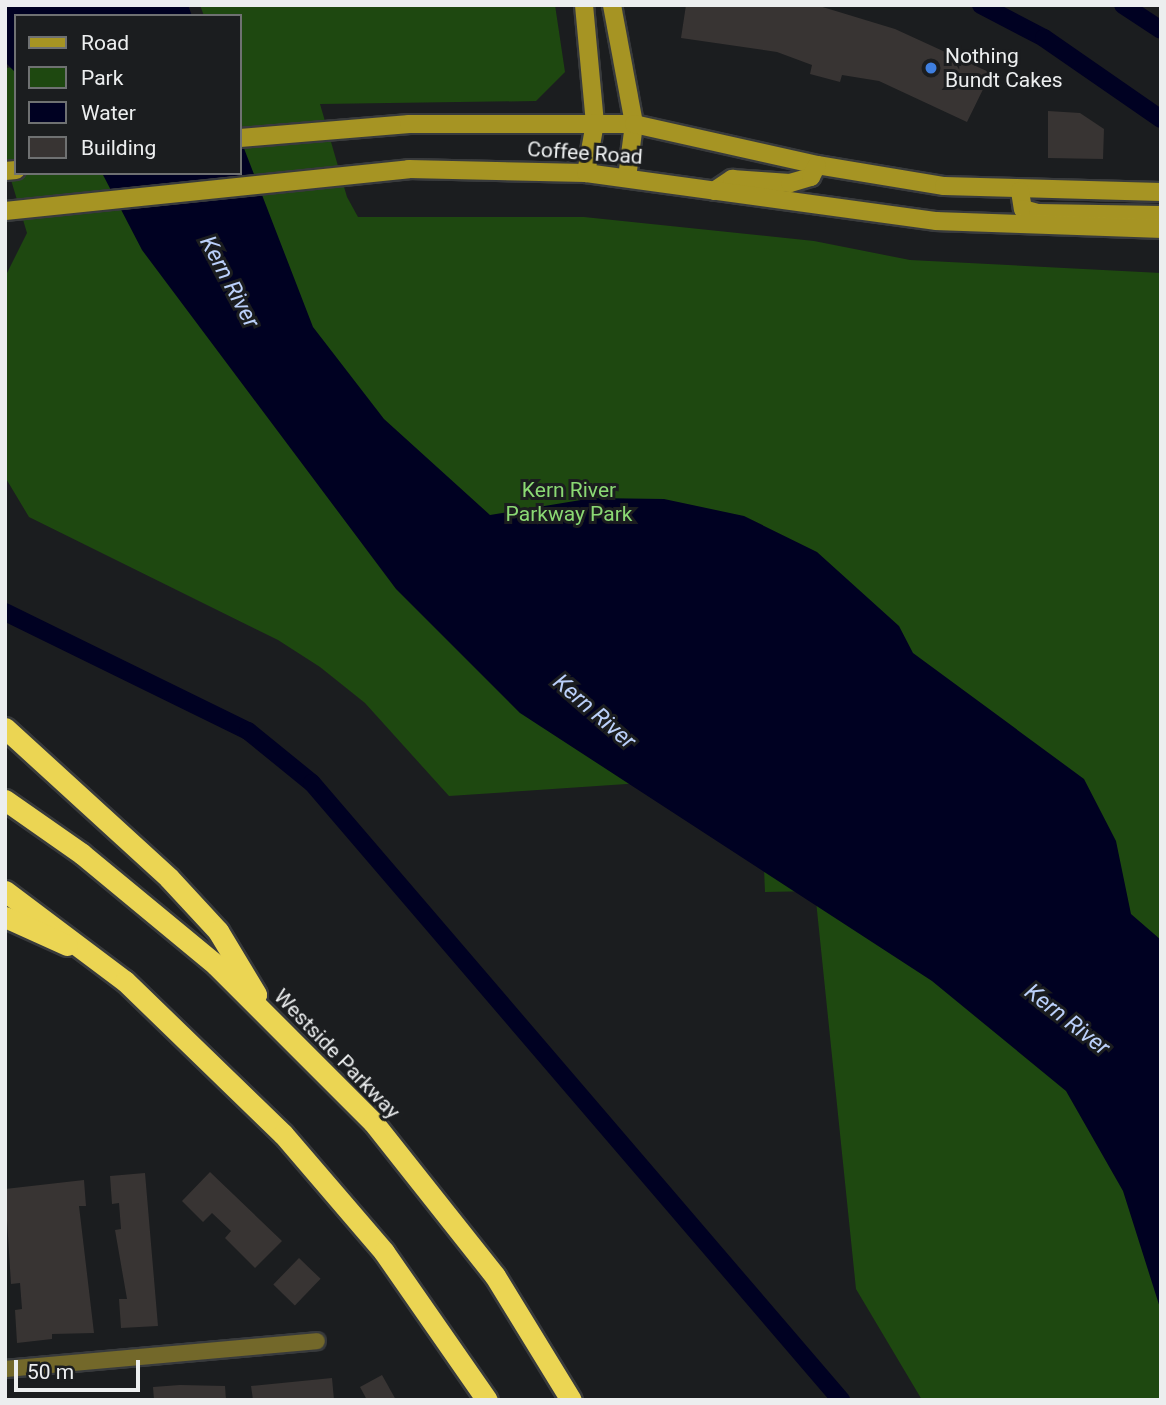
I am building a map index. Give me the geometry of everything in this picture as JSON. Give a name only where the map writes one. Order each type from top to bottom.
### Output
[{"type":"highway","points":[[5,728],[121,832],[218,931],[275,1026]]},
{"type":"highway","name":"Westside Parkway","points":[[5,800],[150,908],[373,1122],[495,1276],[571,1400]]},
{"type":"highway","points":[[5,891],[125,981],[331,1186],[421,1301],[487,1400]]},
{"type":"highway","points":[[5,916],[91,956],[125,981]]},
{"type":"main road","points":[[584,5],[595,123],[586,173]]},
{"type":"main road","points":[[612,5],[634,124],[628,178]]},
{"type":"main road","name":"Coffee Road","points":[[242,138],[286,132],[409,124],[634,124],[817,165],[944,186],[1020,191],[1161,192]]},
{"type":"main road","points":[[714,191],[732,179],[790,183],[811,177],[817,165]]},
{"type":"main road","name":"Coffee Road","points":[[5,211],[316,176],[409,169],[586,173],[937,221],[1161,229]]},
{"type":"main road","points":[[1020,191],[1023,209],[1038,213],[1161,215]]},
{"type":"street","points":[[5,1369],[317,1341]]},
{"type":"green space","name":"Kern River Parkway Park","points":[[200,5],[555,5],[565,72],[536,101],[320,104],[347,197],[358,217],[584,217],[814,241],[910,260],[1161,273],[1161,1400],[922,1400],[856,1289],[815,891],[765,892],[760,775],[449,796],[365,703],[320,667],[278,640],[29,517],[5,477],[5,277],[27,233],[5,160],[5,68],[14,67],[14,175],[242,175],[242,14],[203,14]]},
{"type":"water","points":[[5,5],[188,5],[191,14],[14,14],[14,71],[5,62]]},
{"type":"water","name":"Kern River","points":[[242,143],[313,327],[384,419],[490,515],[593,498],[664,499],[744,516],[817,552],[899,626],[913,653],[1084,779],[1116,841],[1131,914],[1161,940],[1161,1311],[1123,1191],[1066,1091],[932,981],[520,713],[396,589],[142,250],[103,175],[242,175]]},
{"type":"building","points":[[686,5],[816,5],[895,29],[991,73],[967,122],[879,81],[842,75],[840,82],[810,74],[812,65],[777,52],[681,38]]},
{"type":"building","points":[[1048,111],[1080,113],[1104,129],[1103,159],[1048,158]]},
{"type":"building","points":[[210,1172],[282,1241],[255,1268],[225,1238],[231,1231],[212,1213],[203,1222],[182,1201]]},
{"type":"building","points":[[145,1173],[158,1326],[121,1328],[119,1299],[127,1299],[115,1230],[121,1229],[119,1203],[112,1204],[110,1176]]},
{"type":"building","points":[[84,1180],[86,1206],[79,1206],[94,1333],[52,1334],[52,1339],[17,1343],[15,1310],[22,1309],[20,1283],[11,1284],[5,1189]]},
{"type":"building","points":[[299,1258],[321,1279],[295,1305],[273,1285]]},
{"type":"building","points":[[382,1375],[396,1400],[367,1400],[360,1387]]},
{"type":"building","points":[[332,1378],[334,1400],[253,1400],[251,1386]]},
{"type":"building","points":[[225,1386],[226,1400],[154,1400],[153,1387]]},
{"type":"waterway","points":[[981,5],[1044,38],[1161,119]]},
{"type":"waterway","points":[[1123,5],[1161,30]]},
{"type":"waterway","points":[[5,612],[248,731],[312,783],[841,1400]]},
{"type":"place","name":"Nothing Bundt Cakes","points":[[931,68]]}]
